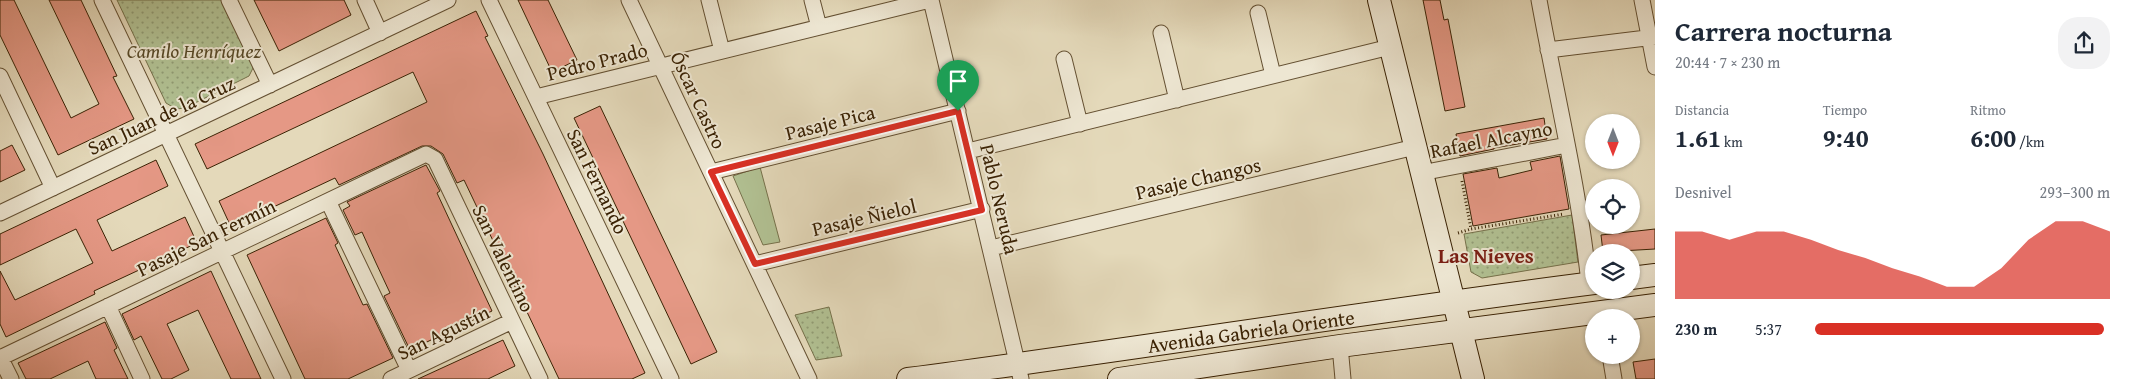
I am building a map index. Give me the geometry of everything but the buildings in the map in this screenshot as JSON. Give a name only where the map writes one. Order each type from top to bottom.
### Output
[{"type":"main road","points":[[1379,0],[1473,379]]},
{"type":"main road","points":[[1640,277],[1655,275]]},
{"type":"main road","name":"Avenida Gabriela Oriente","points":[[908,379],[1020,372],[1453,301],[1585,284]]},
{"type":"main road","name":"Avenida Gabriela Oriente","points":[[1634,309],[1655,305]]},
{"type":"main road","name":"Avenida Gabriela Oriente","points":[[1118,379],[1340,346],[1585,316]]},
{"type":"street","points":[[102,0],[283,379]]},
{"type":"street","points":[[229,0],[270,85]]},
{"type":"street","points":[[365,0],[380,32]]},
{"type":"street","name":"San Juan de la Cruz","points":[[0,213],[448,0]]},
{"type":"street","name":"San Fernando","points":[[489,0],[671,379]]},
{"type":"street","name":"Óscar Castro","points":[[629,0],[810,379]]},
{"type":"street","points":[[709,0],[722,51]]},
{"type":"street","points":[[812,0],[819,27]]},
{"type":"street","name":"Pedro Prado","points":[[536,97],[930,0]]},
{"type":"street","name":"Pablo Neruda","points":[[930,0],[1020,372]]},
{"type":"street","points":[[1539,0],[1585,244]]},
{"type":"street","points":[[1642,0],[1652,38],[1655,68]]},
{"type":"street","points":[[1258,13],[1273,75]]},
{"type":"street","points":[[1161,33],[1177,100]]},
{"type":"street","points":[[1548,50],[1652,38]]},
{"type":"street","points":[[968,151],[1390,47]]},
{"type":"street","points":[[1064,59],[1080,124]]},
{"type":"street","points":[[0,76],[53,188]]},
{"type":"street","name":"Pasaje Pica","points":[[711,172],[958,111]]},
{"type":"street","name":"Rafael Alcayno","points":[[1421,173],[1567,145]]},
{"type":"street","name":"Pasaje Changos","points":[[991,248],[1415,147]]},
{"type":"street","name":"Pasaje San Fermín","points":[[0,357],[423,155],[430,155]]},
{"type":"street","name":"San Valentino","points":[[430,155],[434,159],[540,379]]},
{"type":"street","points":[[328,201],[409,370]]},
{"type":"street","name":"Pasaje Ñielol","points":[[755,264],[982,210]]},
{"type":"street","points":[[108,306],[142,379]]},
{"type":"street","name":"San Agustín","points":[[391,379],[512,321]]},
{"type":"street","points":[[1340,346],[1343,379]]},
{"type":"street","points":[[0,357],[11,379]]},
{"type":"street","points":[[1612,364],[1614,379]]},
{"type":"green space","name":"Camilo Henríquez","points":[[117,0],[224,0],[252,59],[253,68],[249,76],[185,108],[176,109],[166,103]]},
{"type":"green space","points":[[760,167],[780,242],[763,245],[733,176]]},
{"type":"green space","points":[[1572,215],[1578,262],[1482,278],[1471,272],[1464,234]]},
{"type":"green space","points":[[829,307],[842,356],[816,360],[795,315]]},
{"type":"district","name":"Las Nieves","points":[[1486,255]]},
{"type":"route","points":[[958,111],[982,210],[755,264],[711,172],[936,116],[958,111]]}]
